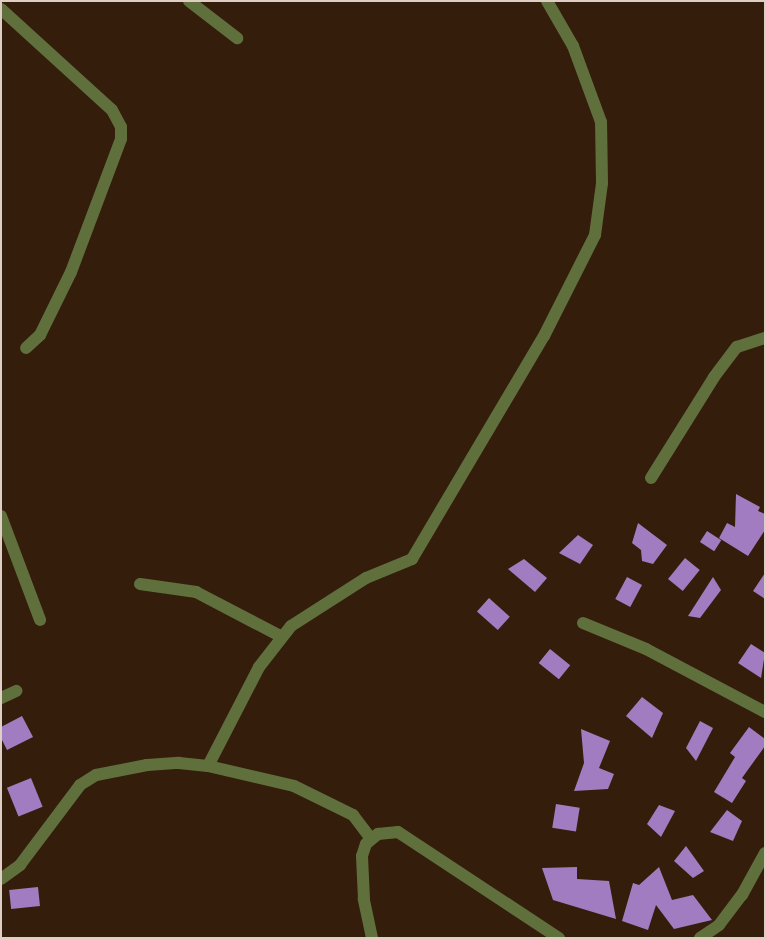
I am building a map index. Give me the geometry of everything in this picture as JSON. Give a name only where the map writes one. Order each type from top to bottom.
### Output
[{"type":"street","points":[[189,1],[237,38]]},
{"type":"street","points":[[208,766],[259,668],[291,626],[366,578],[412,558],[544,336],[595,235],[602,183],[601,122],[573,46],[547,1]]},
{"type":"street","points":[[1,9],[112,110],[121,127],[121,139],[71,272],[40,335],[26,348]]},
{"type":"street","points":[[651,478],[714,377],[737,347],[765,338]]},
{"type":"street","points":[[1,516],[40,620]]},
{"type":"street","points":[[140,584],[196,592],[282,637]]},
{"type":"street","points":[[583,623],[646,649],[765,712]]},
{"type":"street","points":[[1,698],[16,691]]},
{"type":"street","points":[[1,879],[20,866],[80,786],[96,775],[147,765],[179,763],[208,766],[294,786],[353,815],[371,839]]},
{"type":"street","points":[[372,938],[364,899],[362,856],[371,839],[389,833],[406,836],[559,938]]},
{"type":"street","points":[[700,938],[719,925],[742,895],[765,853]]},
{"type":"building","points":[[736,494],[760,507],[758,511],[765,514],[765,530],[748,556],[719,538],[727,523],[735,527]]},
{"type":"building","points":[[638,523],[667,545],[653,564],[642,561],[641,550],[632,543]]},
{"type":"building","points":[[707,531],[721,540],[714,551],[700,542]]},
{"type":"building","points":[[578,535],[593,545],[580,564],[559,553]]},
{"type":"building","points":[[685,558],[700,570],[683,591],[668,579]]},
{"type":"building","points":[[524,559],[547,578],[535,592],[508,569]]},
{"type":"building","points":[[765,573],[765,599],[753,591]]},
{"type":"building","points":[[627,577],[642,585],[630,607],[615,599]]},
{"type":"building","points":[[713,577],[721,590],[700,618],[688,616]]},
{"type":"building","points":[[489,598],[510,617],[498,630],[477,611]]},
{"type":"building","points":[[751,644],[765,653],[761,678],[738,663]]},
{"type":"building","points":[[550,649],[570,665],[559,679],[539,663]]},
{"type":"building","points":[[642,697],[663,713],[652,738],[626,716]]},
{"type":"building","points":[[22,716],[33,737],[7,750],[1,738],[1,727]]},
{"type":"building","points":[[700,721],[713,728],[696,761],[686,748]]},
{"type":"building","points":[[749,727],[765,739],[765,746],[742,778],[746,781],[732,803],[714,792],[735,757],[730,753]]},
{"type":"building","points":[[581,729],[610,741],[599,768],[614,774],[608,789],[574,791],[584,763]]},
{"type":"building","points":[[31,778],[43,807],[19,816],[7,788]]},
{"type":"building","points":[[556,804],[580,808],[576,831],[552,828]]},
{"type":"building","points":[[659,805],[675,811],[661,837],[647,824]]},
{"type":"building","points":[[727,810],[742,821],[733,841],[710,832]]},
{"type":"building","points":[[686,846],[704,871],[693,878],[674,861]]},
{"type":"building","points":[[577,867],[577,879],[609,881],[616,919],[553,900],[542,868]]},
{"type":"building","points":[[659,867],[672,900],[693,895],[712,920],[674,929],[656,905],[648,930],[622,921],[633,883],[639,885]]},
{"type":"building","points":[[38,887],[40,906],[11,909],[9,890]]}]
